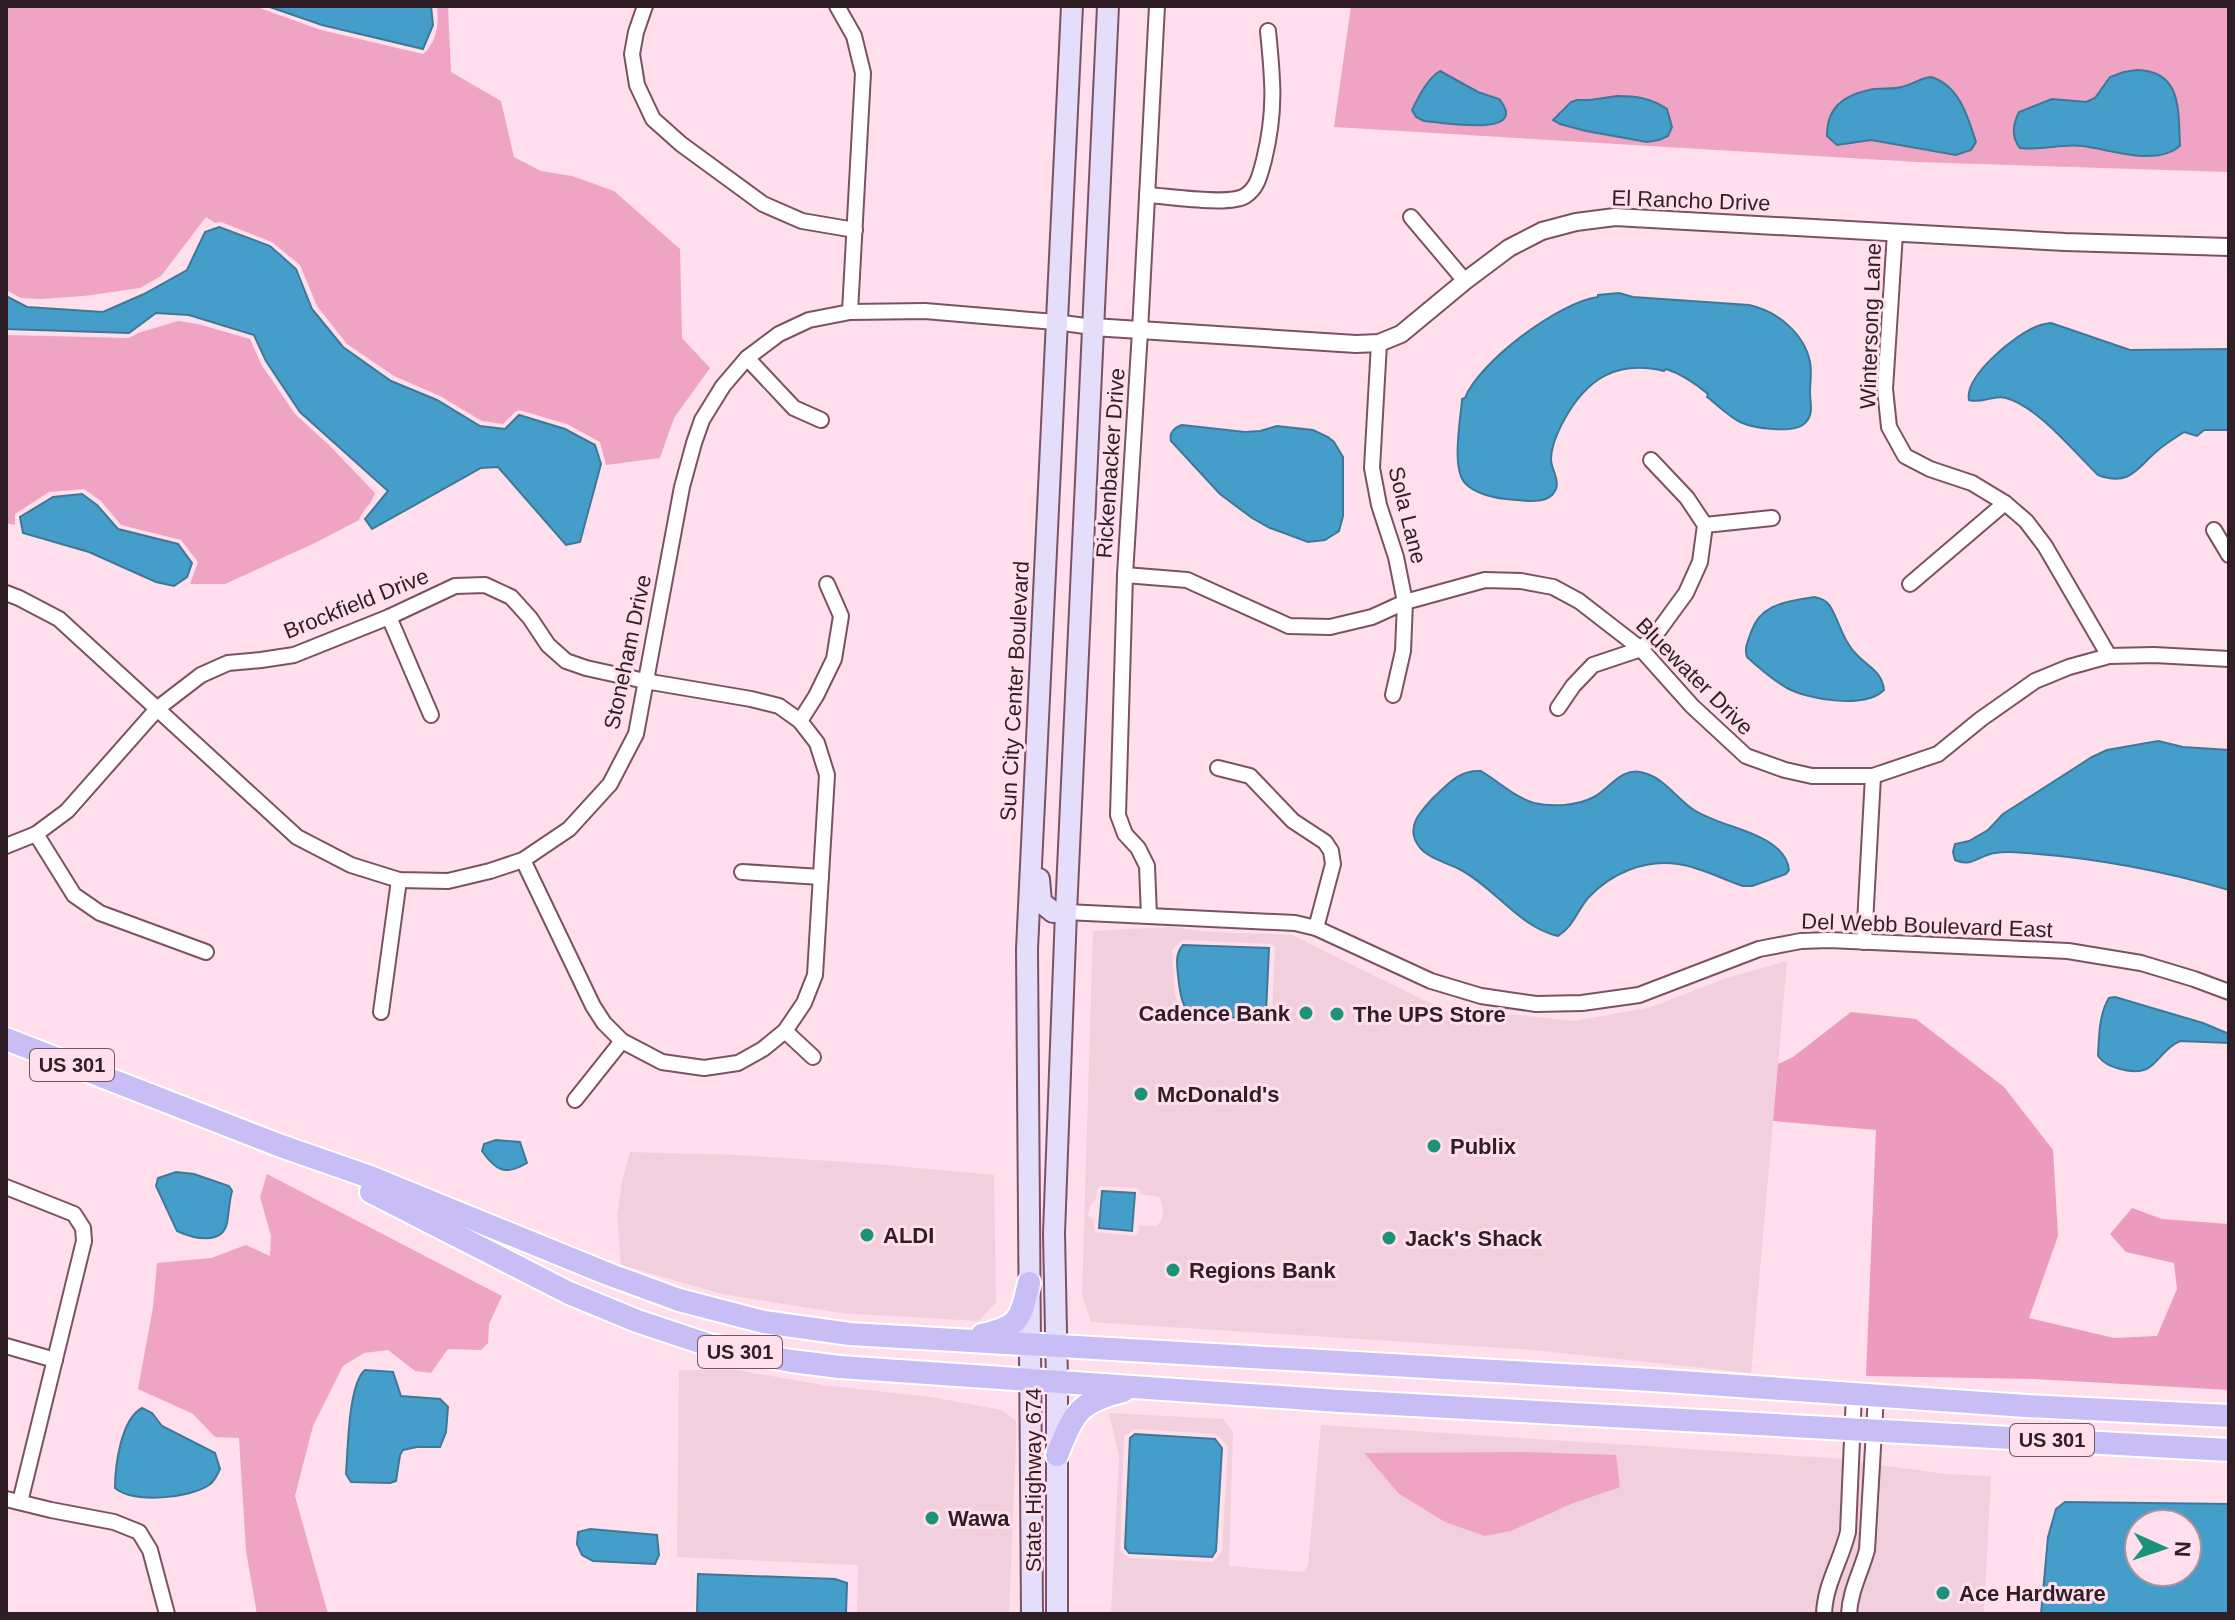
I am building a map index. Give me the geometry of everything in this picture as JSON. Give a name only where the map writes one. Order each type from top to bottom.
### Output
[{"type":"main road","name":"Sun City Center Boulevard","points":[[1031,1379],[1027,949],[1072,6]]},
{"type":"main road","points":[[1056,1345],[1054,1233],[1066,912],[1108,6]]},
{"type":"main road","points":[[1037,707],[1044,748],[1039,881],[1041,902],[1053,912],[1066,912]]},
{"type":"main road","name":"US 301","points":[[6,1039],[281,1146],[370,1177],[623,1279],[718,1311],[816,1331],[2229,1416]]},
{"type":"main road","name":"US 301","points":[[281,1146],[569,1293],[637,1321],[742,1353],[840,1367],[1135,1388],[2229,1450]]},
{"type":"main road","points":[[963,1340],[1003,1330],[1015,1323],[1022,1312],[1029,1283]]},
{"type":"main road","name":"State Highway 674","points":[[1056,1345],[1057,1614]]},
{"type":"main road","name":"State Highway 674","points":[[1031,1379],[1032,1614]]},
{"type":"main road","points":[[1057,1455],[1070,1423],[1085,1406],[1098,1397],[1135,1388]]},
{"type":"street","points":[[645,6],[632,54],[637,85],[653,119],[681,144],[763,204],[802,221],[855,230]]},
{"type":"street","points":[[837,6],[854,36],[863,73],[850,312]]},
{"type":"street","name":"Rickenbacker Drive","points":[[1149,916],[1147,866],[1138,848],[1125,834],[1118,815],[1125,575],[1157,6]]},
{"type":"street","points":[[1147,195],[1225,201],[1244,197],[1258,182],[1271,131],[1274,90],[1268,31]]},
{"type":"street","points":[[1411,217],[1465,281]]},
{"type":"street","name":"El Rancho Drive","points":[[1093,327],[1379,343],[1401,334],[1509,248],[1542,231],[1576,222],[1615,217],[2065,242],[2229,247]]},
{"type":"street","name":"Wintersong Lane","points":[[1895,233],[1885,389],[1889,427],[1905,456],[1930,469],[1972,483],[2005,503],[2026,521],[2045,546],[2109,656]]},
{"type":"street","name":"Stoneham Drive","points":[[6,593],[59,619],[297,837],[351,865],[399,880],[448,881],[490,871],[523,860],[569,829],[610,784],[636,734],[682,487],[694,443],[702,420],[723,386],[747,358],[779,334],[809,320],[850,312],[925,311],[1093,327]]},
{"type":"street","name":"Sola Lane","points":[[1379,343],[1372,468],[1405,602],[1403,651],[1393,695]]},
{"type":"street","points":[[747,358],[794,408],[821,420]]},
{"type":"street","points":[[1558,708],[1593,665],[1641,649],[1686,593],[1700,562],[1705,525],[1687,498],[1651,460]]},
{"type":"street","points":[[1910,584],[2005,503]]},
{"type":"street","points":[[1705,525],[1772,518]]},
{"type":"street","points":[[2214,530],[2229,555]]},
{"type":"street","name":"Bluewater Drive","points":[[1125,575],[1187,580],[1289,626],[1330,627],[1372,617],[1405,602],[1485,580],[1521,581],[1553,587],[1589,607],[1641,649],[1692,706],[1746,756],[1812,776],[1873,776],[1938,754],[2035,681],[2069,667],[2109,656],[2229,659]]},
{"type":"street","points":[[523,860],[593,1006],[622,1041],[662,1062],[704,1068],[738,1063],[763,1049],[785,1031],[804,1003],[815,975],[827,775],[817,743],[800,721],[834,659],[841,616],[827,584]]},
{"type":"street","name":"Brockfield Drive","points":[[6,846],[36,834],[67,811],[158,708],[201,675],[228,663],[294,655],[389,617],[455,586],[485,585],[511,597],[548,645],[566,661],[645,681],[779,706],[800,721]]},
{"type":"street","points":[[389,617],[431,715]]},
{"type":"street","points":[[1218,768],[1250,776],[1293,821],[1325,842],[1331,851],[1333,864],[1316,928]]},
{"type":"street","points":[[1864,942],[1873,776]]},
{"type":"street","points":[[36,834],[74,895],[100,913],[206,952]]},
{"type":"street","points":[[742,872],[821,877]]},
{"type":"street","points":[[381,1012],[399,880]]},
{"type":"street","name":"Del Webb Boulevard East","points":[[1066,912],[1295,923],[1316,928],[1431,981],[1481,996],[1536,1004],[1582,1003],[1639,995],[1759,949],[1801,941],[2068,951],[2141,963],[2229,992]]},
{"type":"street","points":[[785,1031],[813,1057]]},
{"type":"street","points":[[575,1100],[622,1041]]},
{"type":"street","points":[[6,1187],[74,1214],[83,1228],[84,1241],[55,1360],[13,1500],[114,1522],[139,1532],[150,1550],[167,1614]]},
{"type":"street","points":[[6,1346],[55,1360]]},
{"type":"street","points":[[1824,1614],[1826,1591],[1848,1532],[1865,1395]]},
{"type":"street","points":[[1849,1614],[1854,1583],[1867,1550],[1863,1430],[1865,1395]]},
{"type":"shaded area","points":[[6,6],[254,6],[321,30],[423,54],[436,32],[437,6],[448,6],[451,72],[501,101],[514,157],[541,171],[572,176],[614,191],[680,249],[682,338],[710,368],[674,418],[660,458],[606,465],[600,442],[567,424],[519,410],[503,424],[482,421],[440,396],[394,376],[347,344],[317,306],[300,265],[272,242],[221,222],[215,223],[206,217],[161,276],[140,288],[41,299],[21,298],[6,290]]},
{"type":"shaded area","points":[[1351,6],[2229,6],[2229,172],[1917,162],[1334,127]]},
{"type":"shaded area","points":[[178,321],[250,339],[261,364],[295,414],[375,493],[359,520],[225,584],[190,584],[198,562],[181,540],[121,525],[101,501],[84,489],[49,492],[15,514],[15,525],[6,523],[6,335],[129,338]]},
{"type":"shaded area","points":[[1170,927],[1292,935],[1448,1012],[1574,1021],[1652,1007],[1726,978],[1787,961],[1751,1373],[1533,1350],[1091,1322],[1082,1295],[1093,931]],"holes":[[[1183,940],[1272,944],[1275,948],[1270,1018],[1261,1022],[1207,1021],[1181,1011],[1175,995],[1172,951]],[[1101,1186],[1135,1188],[1141,1194],[1160,1197],[1162,1219],[1157,1226],[1139,1225],[1138,1233],[1134,1236],[1096,1232],[1094,1220],[1088,1216],[1090,1205]]]},
{"type":"shaded area","points":[[1851,1012],[1916,1019],[2004,1087],[2053,1150],[2058,1236],[2029,1318],[2114,1338],[2157,1336],[2177,1289],[2174,1263],[2126,1252],[2110,1234],[2132,1208],[2162,1219],[2229,1224],[2229,1390],[2035,1379],[1866,1376],[1876,1130],[1773,1121],[1778,1064],[1793,1057]]},
{"type":"shaded area","points":[[630,1152],[740,1155],[994,1175],[996,1302],[979,1321],[841,1313],[722,1294],[621,1265],[617,1215]]},
{"type":"shaded area","points":[[267,1174],[502,1296],[489,1324],[488,1343],[481,1350],[448,1349],[431,1373],[415,1371],[388,1350],[364,1353],[343,1366],[313,1426],[295,1496],[328,1614],[257,1614],[246,1551],[239,1438],[215,1437],[193,1414],[138,1389],[153,1307],[157,1263],[211,1258],[246,1245],[270,1256],[271,1236],[260,1197]]},
{"type":"shaded area","points":[[679,1370],[736,1370],[1002,1410],[1016,1421],[1009,1614],[857,1614],[858,1565],[677,1557]]},
{"type":"shaded area","points":[[1109,1413],[1223,1419],[1233,1432],[1229,1566],[1304,1572],[1308,1565],[1321,1425],[1845,1459],[1841,1531],[1837,1550],[1819,1589],[1817,1614],[1111,1614],[1119,1457]],"holes":[[[1136,1429],[1215,1434],[1228,1447],[1222,1551],[1213,1562],[1129,1558],[1120,1551],[1124,1438]],[[1365,1454],[1615,1455],[1620,1486],[1511,1531],[1485,1536],[1421,1508],[1399,1494]]]},
{"type":"shaded area","points":[[1364,1453],[1616,1455],[1620,1487],[1571,1504],[1511,1531],[1485,1536],[1445,1522],[1399,1494]]},
{"type":"shaded area","points":[[1858,1461],[1866,1462],[1860,1549],[1848,1582],[1842,1614],[1830,1614],[1832,1593],[1855,1533]]},
{"type":"shaded area","points":[[1879,1465],[1946,1474],[1991,1476],[1984,1614],[1856,1614],[1861,1585],[1874,1550]]},
{"type":"water","points":[[267,6],[431,6],[433,25],[423,49],[322,25]]},
{"type":"water","points":[[2137,70],[2152,72],[2170,86],[2178,107],[2180,146],[2170,152],[2146,156],[2082,146],[2028,149],[2020,148],[2017,144],[2014,130],[2019,112],[2052,99],[2086,102],[2095,98],[2110,77]]},
{"type":"water","points":[[1440,71],[1478,92],[1499,99],[1506,111],[1503,119],[1494,124],[1463,125],[1424,121],[1416,117],[1412,110],[1427,83]]},
{"type":"water","points":[[1931,77],[1949,87],[1961,103],[1976,142],[1971,150],[1956,155],[1871,140],[1837,145],[1827,136],[1833,111],[1851,96],[1869,90],[1897,88]]},
{"type":"water","points":[[1617,96],[1643,98],[1667,109],[1672,127],[1668,136],[1647,142],[1586,131],[1553,120],[1571,102]]},
{"type":"water","points":[[219,227],[270,246],[296,269],[312,309],[343,347],[391,381],[437,400],[480,426],[505,429],[519,415],[565,429],[595,445],[601,464],[580,542],[566,545],[498,467],[481,468],[372,529],[365,519],[388,491],[300,412],[266,361],[254,335],[189,315],[156,313],[129,333],[6,329],[6,296],[27,307],[103,312],[187,270],[205,232]]},
{"type":"water","points":[[1619,293],[1633,297],[1749,305],[1779,318],[1802,342],[1810,362],[1811,408],[1806,422],[1793,428],[1774,429],[1740,422],[1683,376],[1666,369],[1632,368],[1593,383],[1573,405],[1555,439],[1551,455],[1557,487],[1549,498],[1510,500],[1489,496],[1470,487],[1458,466],[1458,442],[1462,399],[1473,384],[1503,352],[1542,322],[1582,301],[1598,295]]},
{"type":"water","points":[[2051,323],[2130,350],[2229,349],[2229,430],[2204,430],[2197,436],[2184,432],[2160,448],[2132,474],[2118,479],[2109,478],[2098,475],[2043,420],[2018,403],[2001,397],[1969,400],[1975,379],[1994,357],[2029,330]]},
{"type":"water","points":[[1182,425],[1245,432],[1277,426],[1313,430],[1328,437],[1343,457],[1343,516],[1339,531],[1325,540],[1308,542],[1252,518],[1220,494],[1171,441],[1173,431]]},
{"type":"water","points":[[82,494],[97,505],[118,529],[178,544],[192,563],[187,577],[174,586],[156,582],[89,552],[23,533],[20,517],[53,497]]},
{"type":"water","points":[[1814,597],[1828,604],[1849,645],[1878,674],[1884,690],[1875,696],[1851,701],[1809,696],[1782,685],[1747,657],[1748,642],[1761,615],[1776,606]]},
{"type":"water","points":[[2158,741],[2183,747],[2229,750],[2229,890],[2129,866],[2052,855],[2003,852],[1966,863],[1955,860],[1955,844],[1969,841],[1988,830],[2003,814],[2092,757],[2107,750]]},
{"type":"water","points":[[1481,771],[1527,800],[1556,805],[1594,797],[1627,773],[1648,774],[1694,810],[1773,845],[1784,856],[1789,870],[1786,874],[1752,886],[1743,886],[1686,866],[1666,863],[1641,866],[1618,875],[1597,889],[1558,936],[1519,916],[1461,870],[1426,853],[1414,838],[1414,825],[1434,797],[1460,775]]},
{"type":"water","points":[[1183,945],[1269,948],[1266,1013],[1260,1017],[1220,1017],[1198,1014],[1185,1007],[1177,963]]},
{"type":"water","points":[[2115,997],[2203,1023],[2229,1034],[2229,1043],[2180,1041],[2142,1071],[2111,1066],[2098,1056],[2101,1018],[2109,998]]},
{"type":"water","points":[[496,1140],[520,1142],[527,1163],[507,1170],[497,1167],[482,1151],[484,1144]]},
{"type":"water","points":[[176,1172],[194,1174],[229,1186],[232,1191],[227,1223],[219,1235],[198,1238],[177,1231],[156,1186],[158,1178]]},
{"type":"water","points":[[1102,1191],[1135,1193],[1132,1231],[1099,1228]]},
{"type":"water","points":[[365,1370],[393,1372],[401,1396],[440,1399],[448,1407],[446,1432],[440,1447],[403,1450],[396,1481],[390,1483],[351,1482],[346,1474],[352,1403],[359,1378]]},
{"type":"water","points":[[142,1408],[152,1413],[162,1426],[215,1453],[220,1469],[211,1483],[189,1493],[148,1498],[115,1488],[124,1432]]},
{"type":"water","points":[[1135,1434],[1215,1439],[1222,1448],[1216,1551],[1212,1557],[1129,1553],[1125,1548],[1130,1438]]},
{"type":"water","points":[[2065,1502],[2229,1504],[2229,1614],[2041,1614],[2048,1537],[2056,1509]]},
{"type":"water","points":[[590,1529],[657,1535],[659,1555],[655,1564],[593,1561],[582,1555],[577,1544],[578,1532]]},
{"type":"water","points":[[698,1574],[835,1579],[847,1583],[846,1614],[697,1614]]},
{"type":"place","name":"Cadence Bank","points":[[1306,1013]]},
{"type":"place","name":"The UPS Store","points":[[1337,1014]]},
{"type":"place","name":"McDonald's","points":[[1141,1094]]},
{"type":"place","name":"Publix","points":[[1434,1146]]},
{"type":"place","name":"ALDI","points":[[867,1235]]},
{"type":"place","name":"Jack's Shack","points":[[1389,1238]]},
{"type":"place","name":"Regions Bank","points":[[1173,1270]]},
{"type":"place","name":"Wawa","points":[[932,1518]]},
{"type":"place","name":"Ace Hardware","points":[[1943,1593]]}]
